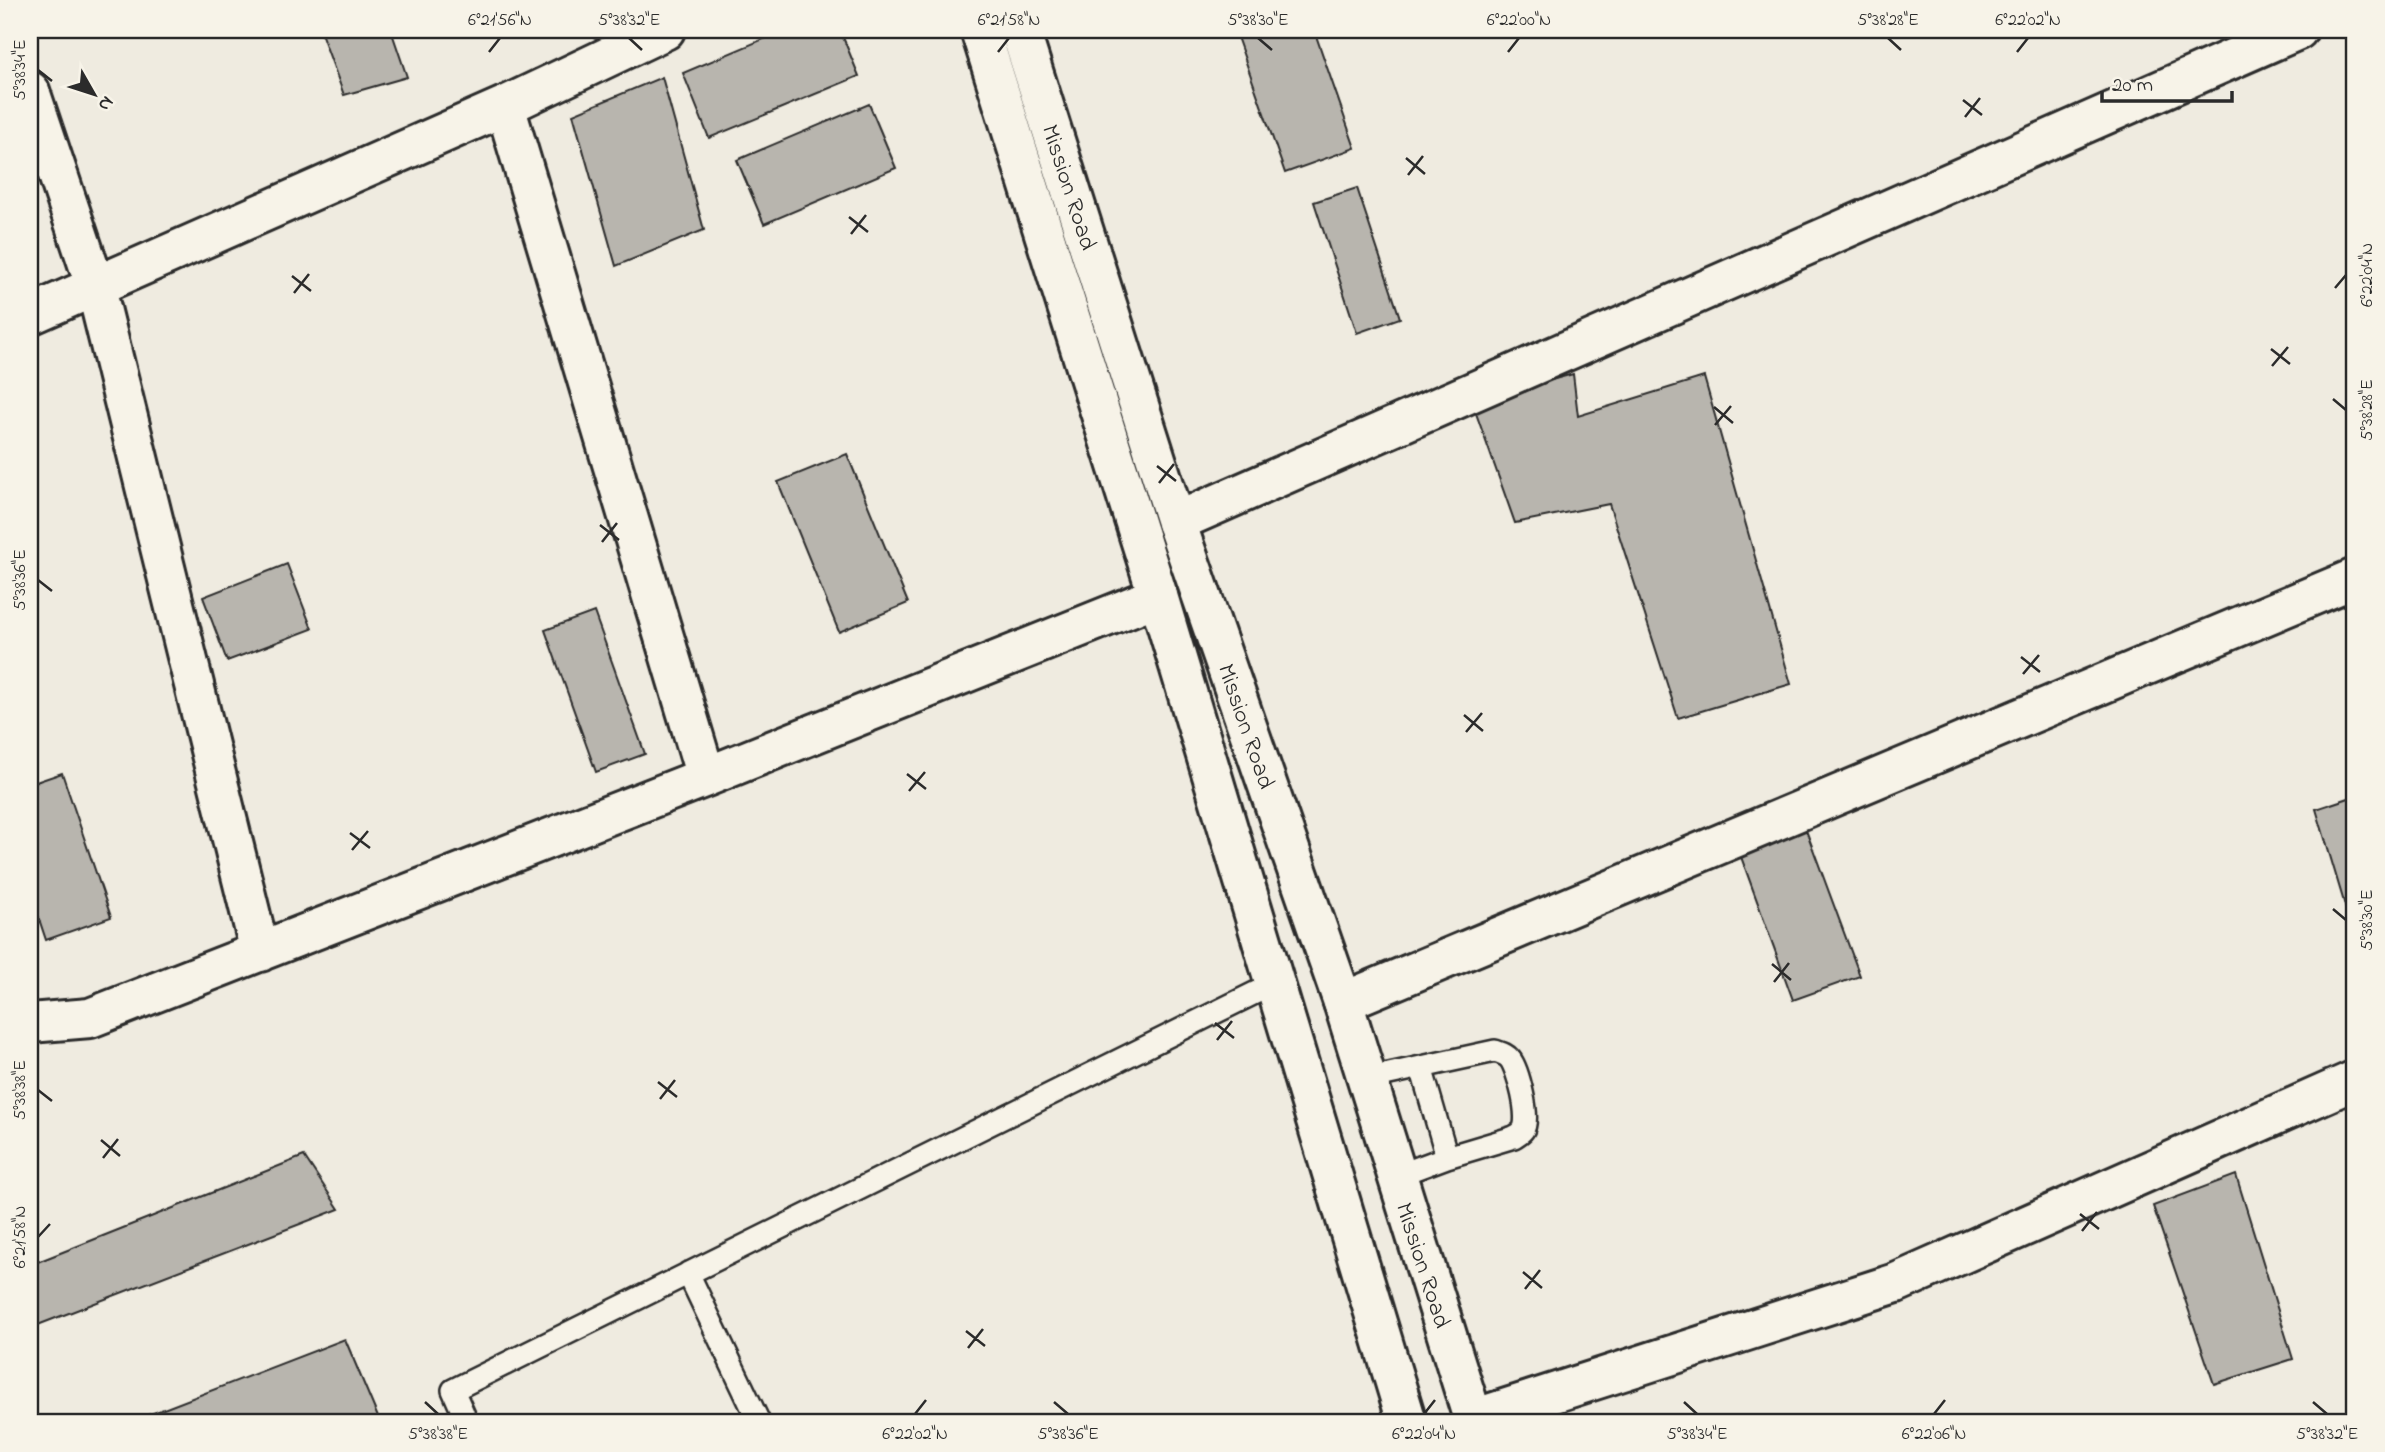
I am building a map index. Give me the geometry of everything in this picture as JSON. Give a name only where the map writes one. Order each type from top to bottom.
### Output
[{"type":"street","points":[[30,315],[505,106],[665,30]]},
{"type":"street","name":"Mission Road","points":[[980,30],[1158,596],[1407,1422]]},
{"type":"street","name":"Mission Road","points":[[1020,30],[1176,522],[1343,1002],[1474,1420]]},
{"type":"street","points":[[1176,522],[2298,30]]},
{"type":"street","points":[[30,91],[96,288],[260,952]]},
{"type":"street","points":[[505,106],[706,777]]},
{"type":"street","points":[[1343,1002],[2355,578]]},
{"type":"street","points":[[30,1023],[90,1018],[706,777],[1158,596]]},
{"type":"street","points":[[1474,1420],[1896,1283],[2355,1080]]},
{"type":"lane","points":[[467,1422],[453,1390],[1273,984]]},
{"type":"lane","points":[[1366,1079],[1495,1051],[1507,1055],[1513,1062],[1526,1121],[1522,1132],[1396,1176]]},
{"type":"lane","points":[[1421,1067],[1447,1157]]},
{"type":"lane","points":[[688,1273],[760,1422]]},
{"type":"building","points":[[320,30],[391,30],[407,77],[344,95]]},
{"type":"building","points":[[785,30],[840,30],[859,76],[709,138],[683,73]]},
{"type":"building","points":[[1249,30],[1314,30],[1355,148],[1285,173],[1236,34]]},
{"type":"building","points":[[662,77],[704,230],[616,266],[573,114]]},
{"type":"building","points":[[869,104],[896,168],[764,224],[737,160]]},
{"type":"building","points":[[1357,188],[1400,318],[1357,333],[1314,202]]},
{"type":"building","points":[[1573,374],[1578,416],[1704,377],[1791,684],[1678,718],[1609,504],[1515,523],[1472,402]]},
{"type":"building","points":[[847,454],[908,603],[839,632],[778,482]]},
{"type":"building","points":[[287,564],[312,629],[227,661],[203,597]]},
{"type":"building","points":[[594,612],[645,754],[596,772],[545,630]]},
{"type":"building","points":[[62,773],[111,917],[46,940],[30,892],[30,784]]},
{"type":"building","points":[[2355,796],[2355,939],[2316,809]]},
{"type":"building","points":[[1806,830],[1860,976],[1793,1000],[1740,854]]},
{"type":"building","points":[[304,1156],[339,1209],[30,1328],[30,1265]]},
{"type":"building","points":[[2236,1175],[2293,1359],[2214,1384],[2153,1206]]},
{"type":"building","points":[[345,1339],[380,1422],[130,1422]]}]
